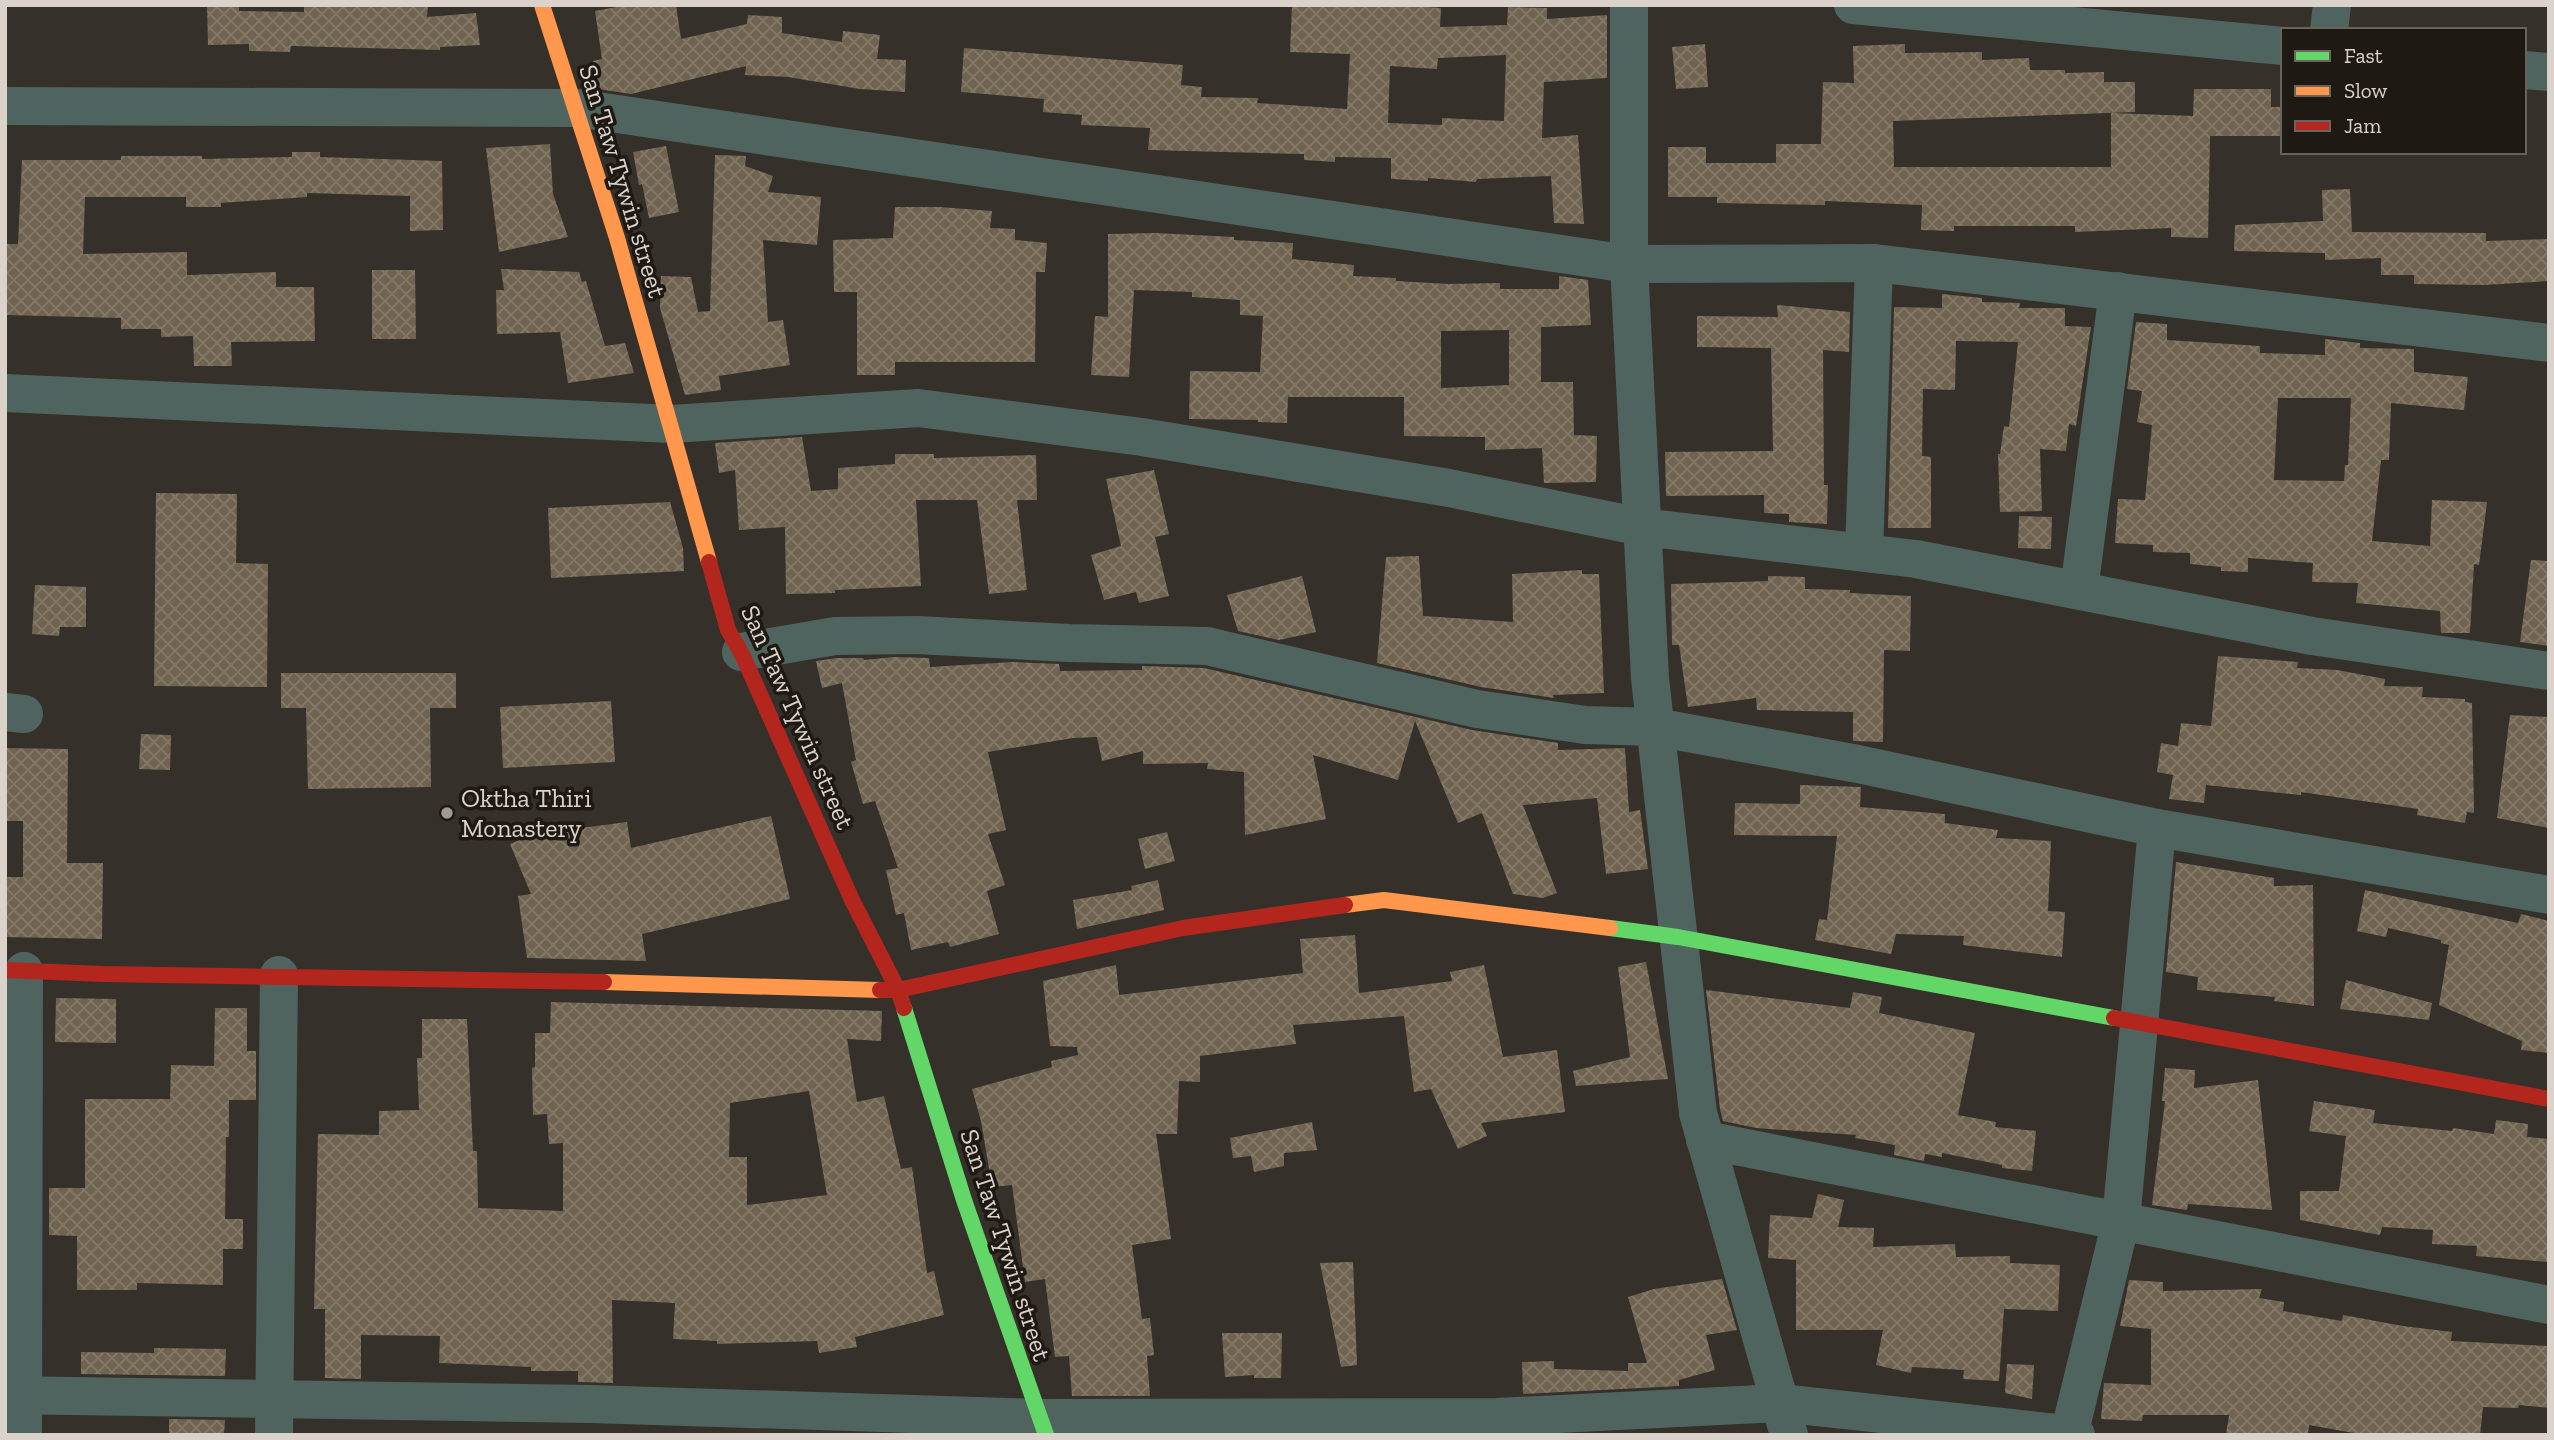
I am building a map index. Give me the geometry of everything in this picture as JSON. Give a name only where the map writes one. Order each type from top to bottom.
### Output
[{"type":"street","name":"San Taw Tywin street","points":[[542,5],[577,108],[672,424],[728,630],[741,652],[852,900],[898,990],[964,1199],[1042,1427]]},
{"type":"street","points":[[1629,5],[1629,264],[1642,527],[1650,678],[1678,937],[1698,1113],[1785,1419]]},
{"type":"street","points":[[1853,5],[2281,47]]},
{"type":"street","points":[[2329,28],[2332,5]]},
{"type":"street","points":[[2526,70],[2549,72]]},
{"type":"street","points":[[5,106],[577,108],[1629,264],[1874,263],[2549,343]]},
{"type":"street","points":[[1864,552],[1874,263]]},
{"type":"street","points":[[2079,590],[2118,291]]},
{"type":"street","points":[[5,393],[672,424],[918,408],[1169,442],[1449,488],[1642,527],[1916,559],[2312,636],[2549,671]]},
{"type":"street","points":[[741,652],[835,636],[917,635],[1069,643],[1207,646],[1477,709],[1585,725],[1655,727],[1858,764],[2157,828],[2549,895]]},
{"type":"street","points":[[14,1395],[274,1417],[591,1404],[1042,1427],[1497,1417],[1785,1419],[2072,1434],[2121,1221],[2157,828]]},
{"type":"street","points":[[23,1435],[14,1395],[15,970],[468,978],[898,990],[1183,928],[1384,900],[1678,937],[2549,1098]]},
{"type":"street","points":[[274,1417],[279,975]]},
{"type":"street","points":[[1705,1140],[2549,1305]]},
{"type":"building","points":[[207,5],[239,5],[239,11],[304,12],[304,5],[428,5],[427,17],[476,13],[480,45],[440,47],[440,50],[291,46],[290,52],[249,51],[249,44],[208,45]]},
{"type":"building","points":[[627,5],[676,5],[681,39],[747,24],[748,15],[782,17],[782,33],[842,42],[843,31],[880,35],[877,59],[906,60],[905,92],[860,89],[788,77],[745,75],[746,66],[631,94],[598,89],[593,61],[602,59],[595,11]]},
{"type":"building","points":[[1292,5],[1400,5],[1441,8],[1440,27],[1507,25],[1508,7],[1547,8],[1547,19],[1607,15],[1607,78],[1544,82],[1542,138],[1578,135],[1584,224],[1554,223],[1551,176],[1477,179],[1476,182],[1428,178],[1428,181],[1391,179],[1391,158],[1335,157],[1335,162],[1304,160],[1304,154],[1148,150],[1150,128],[1081,125],[1082,115],[1043,112],[1044,99],[961,92],[964,48],[1183,65],[1181,85],[1202,87],[1201,97],[1258,98],[1257,103],[1347,109],[1350,54],[1290,52]],"holes":[[[1506,55],[1504,121],[1442,118],[1442,125],[1388,123],[1390,66],[1437,69],[1438,58]]]},
{"type":"building","points":[[1705,44],[1708,87],[1676,89],[1672,47]]},
{"type":"building","points":[[1905,44],[1905,53],[1982,52],[1982,60],[2029,58],[2030,70],[2104,72],[2104,82],[2135,82],[2135,112],[1893,121],[1894,167],[2111,167],[2111,113],[2193,116],[2194,89],[2271,89],[2271,107],[2281,107],[2281,136],[2210,136],[2208,238],[2171,237],[2171,228],[2075,232],[2075,226],[1954,226],[1954,231],[1921,230],[1922,205],[1825,201],[1825,205],[1717,203],[1717,197],[1668,197],[1668,147],[1706,147],[1706,163],[1776,163],[1776,144],[1821,144],[1823,82],[1854,83],[1853,46]]},
{"type":"building","points":[[550,144],[553,194],[568,237],[499,252],[486,148]]},
{"type":"building","points":[[666,146],[679,212],[649,218],[633,152]]},
{"type":"building","points":[[292,152],[320,152],[320,157],[442,161],[443,230],[410,231],[410,196],[307,193],[307,197],[221,203],[221,207],[186,207],[186,197],[85,197],[83,254],[187,252],[187,275],[276,272],[276,287],[314,287],[315,341],[231,342],[232,366],[194,366],[193,336],[161,337],[161,329],[121,329],[121,318],[5,315],[5,244],[18,244],[22,160],[121,160],[121,156],[202,156],[202,159],[292,157]]},
{"type":"building","points":[[715,155],[746,156],[745,166],[773,176],[768,192],[821,197],[817,245],[763,240],[768,322],[783,320],[790,365],[719,376],[721,390],[685,395],[660,308],[661,276],[691,277],[698,312],[710,311]]},
{"type":"building","points":[[2350,189],[2352,232],[2486,233],[2486,241],[2549,239],[2549,281],[2485,285],[2414,284],[2414,275],[2381,275],[2381,258],[2325,260],[2325,253],[2234,251],[2235,225],[2323,221],[2322,190]]},
{"type":"building","points":[[895,207],[992,211],[990,228],[1015,229],[1015,240],[1047,243],[1045,272],[1036,272],[1035,362],[895,362],[895,375],[857,375],[857,292],[834,292],[833,240],[893,238]]},
{"type":"building","points":[[1155,233],[1293,243],[1292,259],[1354,265],[1353,276],[1396,278],[1396,281],[1500,283],[1500,289],[1559,289],[1559,276],[1588,280],[1591,325],[1541,327],[1541,382],[1573,382],[1574,435],[1597,436],[1596,482],[1544,483],[1542,448],[1485,450],[1485,437],[1404,436],[1404,397],[1288,397],[1287,423],[1189,419],[1190,371],[1260,372],[1263,316],[1240,315],[1240,300],[1192,297],[1192,292],[1134,290],[1129,377],[1091,375],[1095,316],[1108,317],[1108,234]],"holes":[[[1509,330],[1509,385],[1441,388],[1441,331]]]},
{"type":"building","points":[[501,269],[579,272],[582,282],[586,281],[605,346],[625,343],[634,373],[568,383],[560,332],[497,334],[496,290],[504,290]]},
{"type":"building","points":[[372,270],[415,270],[416,339],[372,339]]},
{"type":"building","points":[[1942,294],[1982,298],[1982,302],[2020,303],[2019,308],[2065,308],[2065,326],[2091,327],[2076,426],[2069,424],[2066,451],[2040,449],[2042,511],[2000,512],[1998,454],[2004,426],[2009,427],[2018,342],[1956,341],[1955,390],[1923,389],[1922,456],[1931,457],[1931,528],[1888,528],[1894,307],[1942,308]]},
{"type":"building","points":[[1777,305],[1850,312],[1849,352],[1823,350],[1824,485],[1828,485],[1827,524],[1789,522],[1789,514],[1764,513],[1764,495],[1666,496],[1665,452],[1773,451],[1771,348],[1697,347],[1697,316],[1778,317]]},
{"type":"building","points":[[2136,322],[2167,324],[2167,340],[2260,346],[2260,353],[2325,355],[2325,339],[2360,343],[2360,348],[2414,349],[2414,372],[2468,377],[2464,410],[2391,403],[2389,460],[2381,460],[2372,541],[2430,546],[2432,500],[2487,502],[2479,565],[2474,564],[2470,633],[2441,633],[2440,611],[2356,603],[2358,583],[2312,582],[2313,563],[2248,558],[2248,572],[2221,571],[2221,567],[2190,564],[2190,553],[2153,552],[2153,545],[2115,543],[2118,499],[2145,500],[2152,425],[2137,422],[2142,391],[2127,389]],"holes":[[[2278,398],[2351,398],[2348,465],[2345,465],[2344,481],[2274,480]]]},
{"type":"building","points":[[802,437],[811,491],[838,489],[838,468],[895,464],[895,454],[934,454],[934,458],[1036,455],[1037,500],[1017,500],[1027,590],[989,594],[977,500],[916,500],[921,586],[786,594],[785,527],[739,530],[735,470],[719,473],[715,443]]},
{"type":"building","points":[[1154,470],[1169,534],[1155,537],[1169,596],[1139,603],[1136,592],[1104,600],[1091,555],[1121,546],[1106,479]]},
{"type":"building","points":[[156,493],[237,494],[236,563],[268,564],[267,687],[154,686]]},
{"type":"building","points":[[670,502],[683,548],[684,571],[551,578],[548,508]]},
{"type":"building","points":[[2019,516],[2052,517],[2051,549],[2018,548]]},
{"type":"building","points":[[1419,556],[1423,616],[1513,622],[1512,574],[1582,570],[1582,574],[1599,574],[1604,693],[1553,695],[1554,698],[1481,687],[1377,663],[1386,557]]},
{"type":"building","points":[[2531,560],[2549,561],[2549,646],[2520,642]]},
{"type":"building","points":[[1302,576],[1316,632],[1279,640],[1238,631],[1227,595]]},
{"type":"building","points":[[1768,576],[1805,577],[1805,589],[1911,596],[1910,651],[1884,650],[1883,742],[1853,741],[1853,712],[1757,710],[1756,698],[1688,707],[1679,645],[1672,645],[1671,584],[1768,581]]},
{"type":"building","points":[[35,585],[86,587],[86,627],[60,627],[59,636],[32,634]]},
{"type":"building","points":[[2218,656],[2298,662],[2297,668],[2337,670],[2385,679],[2384,686],[2423,687],[2422,697],[2465,699],[2465,702],[2472,703],[2474,813],[2467,812],[2465,823],[2417,815],[2418,809],[2301,792],[2301,795],[2206,785],[2204,803],[2169,799],[2173,775],[2157,772],[2161,743],[2178,746],[2181,723],[2211,726]]},
{"type":"building","points":[[929,658],[930,667],[1013,662],[1059,664],[1060,671],[1142,670],[1142,666],[1204,668],[1472,730],[1558,743],[1558,750],[1625,748],[1629,812],[1640,810],[1648,869],[1606,874],[1597,798],[1523,805],[1557,893],[1543,898],[1513,894],[1482,813],[1458,823],[1415,721],[1398,780],[1313,755],[1326,819],[1245,835],[1244,772],[1207,769],[1208,763],[1143,764],[1143,751],[1102,761],[1097,737],[1073,738],[988,752],[1006,830],[988,834],[1005,885],[987,891],[999,934],[950,947],[948,942],[911,950],[904,913],[896,915],[886,870],[898,868],[875,801],[863,804],[851,762],[856,760],[842,683],[822,688],[816,661]]},
{"type":"building","points":[[281,673],[456,673],[456,708],[430,708],[431,787],[308,789],[306,708],[281,708]]},
{"type":"building","points":[[611,701],[615,762],[503,768],[500,707]]},
{"type":"building","points":[[2510,715],[2549,717],[2549,828],[2497,818]]},
{"type":"building","points":[[141,734],[171,735],[170,770],[139,769]]},
{"type":"building","points":[[5,748],[68,749],[67,863],[103,863],[102,939],[5,937],[5,877],[23,877],[23,821],[5,821]]},
{"type":"building","points":[[1800,785],[1861,787],[1860,807],[1945,814],[1945,823],[1998,830],[1996,838],[2051,841],[2048,911],[2065,912],[2062,957],[1963,945],[1964,936],[1896,934],[1891,954],[1815,940],[1819,919],[1827,920],[1837,836],[1734,835],[1735,803],[1800,804]]},
{"type":"building","points":[[771,816],[790,899],[642,934],[646,961],[527,958],[518,896],[531,894],[510,844],[535,834],[627,822],[631,848]]},
{"type":"building","points":[[1167,832],[1175,861],[1145,869],[1138,839]]},
{"type":"building","points":[[2176,862],[2274,878],[2274,886],[2313,885],[2314,1006],[2274,1001],[2275,997],[2197,990],[2198,977],[2166,972]]},
{"type":"building","points":[[1158,880],[1164,910],[1077,929],[1073,900],[1132,890],[1131,886]]},
{"type":"building","points":[[2365,890],[2518,923],[2521,914],[2549,921],[2549,1053],[2521,1050],[2522,1041],[2439,1005],[2449,945],[2441,943],[2441,940],[2388,928],[2386,937],[2357,931]]},
{"type":"building","points":[[1355,935],[1359,993],[1452,981],[1450,972],[1484,965],[1503,1057],[1557,1050],[1565,1112],[1481,1123],[1487,1136],[1458,1149],[1431,1089],[1414,1092],[1404,1016],[1293,1025],[1296,1044],[1200,1056],[1200,1082],[1179,1081],[1177,1134],[1156,1134],[1171,1239],[1132,1245],[1142,1319],[1150,1318],[1154,1355],[1147,1356],[1150,1396],[1072,1396],[1069,1356],[1055,1357],[1045,1279],[1025,1282],[1012,1185],[992,1187],[981,1121],[972,1089],[1052,1067],[1051,1061],[1078,1055],[1077,1047],[1050,1046],[1043,981],[1116,965],[1119,995],[1303,973],[1300,939]]},
{"type":"building","points":[[1646,962],[1668,1079],[1576,1086],[1573,1071],[1630,1057],[1618,967]]},
{"type":"building","points":[[2346,980],[2432,1003],[2429,1020],[2340,1009]]},
{"type":"building","points":[[1706,990],[1850,1008],[1853,992],[1882,997],[1879,1013],[1975,1033],[1958,1115],[1996,1122],[1995,1127],[2036,1131],[2032,1171],[2002,1168],[2002,1165],[1942,1153],[1942,1157],[1925,1154],[1924,1161],[1894,1155],[1895,1145],[1855,1138],[1856,1135],[1756,1128],[1723,1121]]},
{"type":"building","points":[[56,998],[116,999],[116,1043],[55,1042]]},
{"type":"building","points":[[551,1002],[882,1011],[881,1041],[847,1039],[857,1102],[884,1096],[901,1169],[912,1167],[927,1273],[934,1271],[944,1315],[855,1337],[857,1347],[819,1353],[817,1341],[717,1344],[717,1341],[673,1339],[675,1303],[612,1300],[613,1383],[578,1382],[578,1371],[531,1371],[531,1367],[439,1363],[440,1336],[361,1335],[361,1379],[325,1378],[325,1309],[314,1309],[318,1134],[379,1135],[379,1111],[419,1110],[417,1058],[422,1058],[422,1019],[467,1019],[473,1151],[477,1151],[478,1208],[563,1211],[563,1143],[549,1144],[547,1114],[533,1115],[532,1068],[535,1067],[535,1033],[550,1033]],"holes":[[[809,1091],[827,1195],[747,1205],[747,1157],[729,1157],[730,1103]]]},
{"type":"building","points":[[215,1008],[247,1008],[247,1051],[256,1051],[256,1100],[229,1100],[229,1137],[226,1137],[225,1219],[243,1219],[243,1249],[223,1249],[223,1285],[137,1283],[137,1290],[77,1290],[77,1236],[49,1235],[49,1188],[85,1188],[85,1099],[170,1099],[171,1065],[214,1066]]},
{"type":"building","points":[[2165,1068],[2195,1070],[2194,1088],[2258,1080],[2272,1210],[2188,1204],[2187,1210],[2152,1205],[2165,1101],[2162,1101]]},
{"type":"building","points":[[2314,1101],[2375,1110],[2373,1123],[2452,1131],[2453,1128],[2494,1134],[2496,1120],[2528,1124],[2527,1137],[2549,1139],[2549,1262],[2476,1256],[2477,1246],[2432,1244],[2433,1230],[2382,1227],[2380,1235],[2300,1220],[2300,1191],[2339,1191],[2346,1136],[2309,1131]]},
{"type":"building","points":[[1312,1122],[1317,1150],[1284,1153],[1284,1166],[1254,1172],[1251,1156],[1233,1158],[1230,1138]]},
{"type":"building","points":[[1818,1194],[1844,1200],[1838,1227],[1874,1228],[1873,1247],[1955,1244],[1956,1257],[2010,1256],[2010,1263],[2060,1265],[2058,1311],[2004,1309],[1999,1381],[1963,1379],[1964,1370],[1912,1367],[1911,1373],[1876,1365],[1883,1330],[1796,1330],[1796,1260],[1768,1258],[1770,1215],[1812,1218]]},
{"type":"building","points":[[1353,1262],[1357,1365],[1341,1367],[1320,1263]]},
{"type":"building","points":[[1722,1279],[1737,1330],[1706,1335],[1715,1370],[1679,1380],[1679,1386],[1523,1394],[1522,1362],[1554,1361],[1554,1369],[1628,1371],[1628,1363],[1647,1363],[1628,1297],[1654,1289]]},
{"type":"building","points":[[2129,1280],[2163,1282],[2163,1291],[2262,1289],[2259,1298],[2284,1302],[2283,1311],[2342,1321],[2343,1315],[2452,1332],[2451,1341],[2549,1346],[2549,1408],[2519,1405],[2518,1408],[2483,1407],[2480,1435],[2365,1435],[2309,1425],[2308,1435],[2226,1435],[2229,1415],[2143,1415],[2142,1421],[2101,1419],[2104,1383],[2151,1385],[2151,1329],[2120,1326]]},
{"type":"building","points":[[1222,1333],[1282,1333],[1281,1378],[1254,1378],[1254,1375],[1225,1377]]},
{"type":"building","points":[[154,1348],[226,1349],[225,1376],[81,1374],[81,1352],[154,1353]]},
{"type":"building","points":[[2007,1364],[2034,1365],[2032,1399],[2005,1393]]},
{"type":"building","points":[[169,1419],[225,1420],[224,1435],[169,1435]]},
{"type":"traffic: fast","points":[[1610,928],[1678,937],[2114,1018]]},
{"type":"traffic: fast","points":[[904,1008],[964,1200],[1046,1435]]},
{"type":"traffic: slow","points":[[542,5],[617,238],[709,562]]},
{"type":"traffic: slow","points":[[1345,905],[1384,900],[1610,928]]},
{"type":"traffic: slow","points":[[604,982],[880,990]]},
{"type":"traffic: jam","points":[[709,562],[728,630],[741,652],[852,900],[898,990],[904,1008]]},
{"type":"traffic: jam","points":[[880,990],[898,990],[1183,928],[1345,905]]},
{"type":"traffic: jam","points":[[5,970],[604,982]]},
{"type":"traffic: jam","points":[[2114,1018],[2549,1099]]},
{"type":"place","name":"Oktha Thiri Monastery","points":[[447,813]]}]
